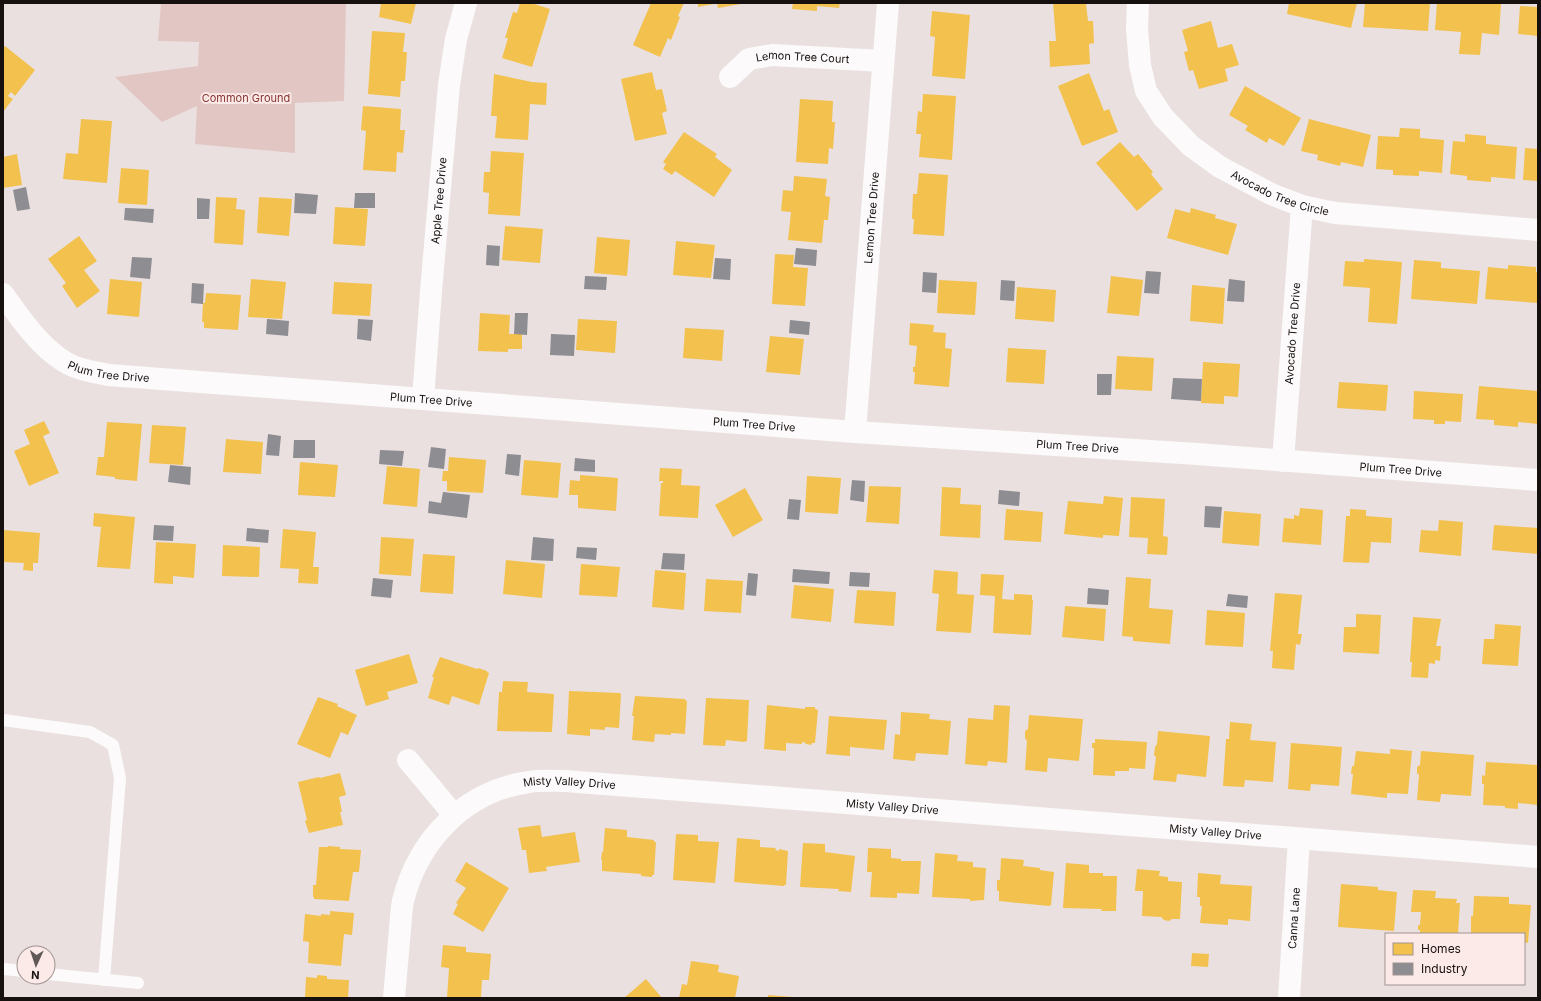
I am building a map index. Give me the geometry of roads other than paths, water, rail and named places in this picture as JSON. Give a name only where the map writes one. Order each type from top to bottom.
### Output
[{"type":"street","name":"Apple Tree Drive","points":[[423,399],[449,85],[456,39],[466,3]]},
{"type":"street","name":"Lemon Tree Drive","points":[[855,432],[888,3]]},
{"type":"street","name":"Avocado Tree Circle","points":[[1138,3],[1137,30],[1140,65],[1146,91],[1163,117],[1191,146],[1220,167],[1271,194],[1302,206],[1335,213],[1538,230]]},
{"type":"street","name":"Lemon Tree Court","points":[[730,77],[749,59],[772,55],[883,61]]},
{"type":"street","name":"Avocado Tree Drive","points":[[1283,461],[1302,206]]},
{"type":"street","name":"Plum Tree Drive","points":[[3,294],[13,309],[37,338],[65,362],[86,370],[109,375],[855,432],[1090,447],[1538,480]]},
{"type":"street","points":[[408,760],[454,815]]},
{"type":"street","name":"Misty Valley Drive","points":[[394,998],[402,903],[410,878],[422,853],[454,815],[474,801],[500,789],[529,782],[565,781],[1538,857]]},
{"type":"street","name":"Canna Lane","points":[[1289,998],[1299,839]]},
{"type":"lane","points":[[3,720],[90,732],[113,744],[120,778],[104,980]]},
{"type":"lane","points":[[3,969],[16,970]]},
{"type":"lane","points":[[56,975],[138,983]]},
{"type":"park label","name":"Common Ground","points":[[246,98]]}]
